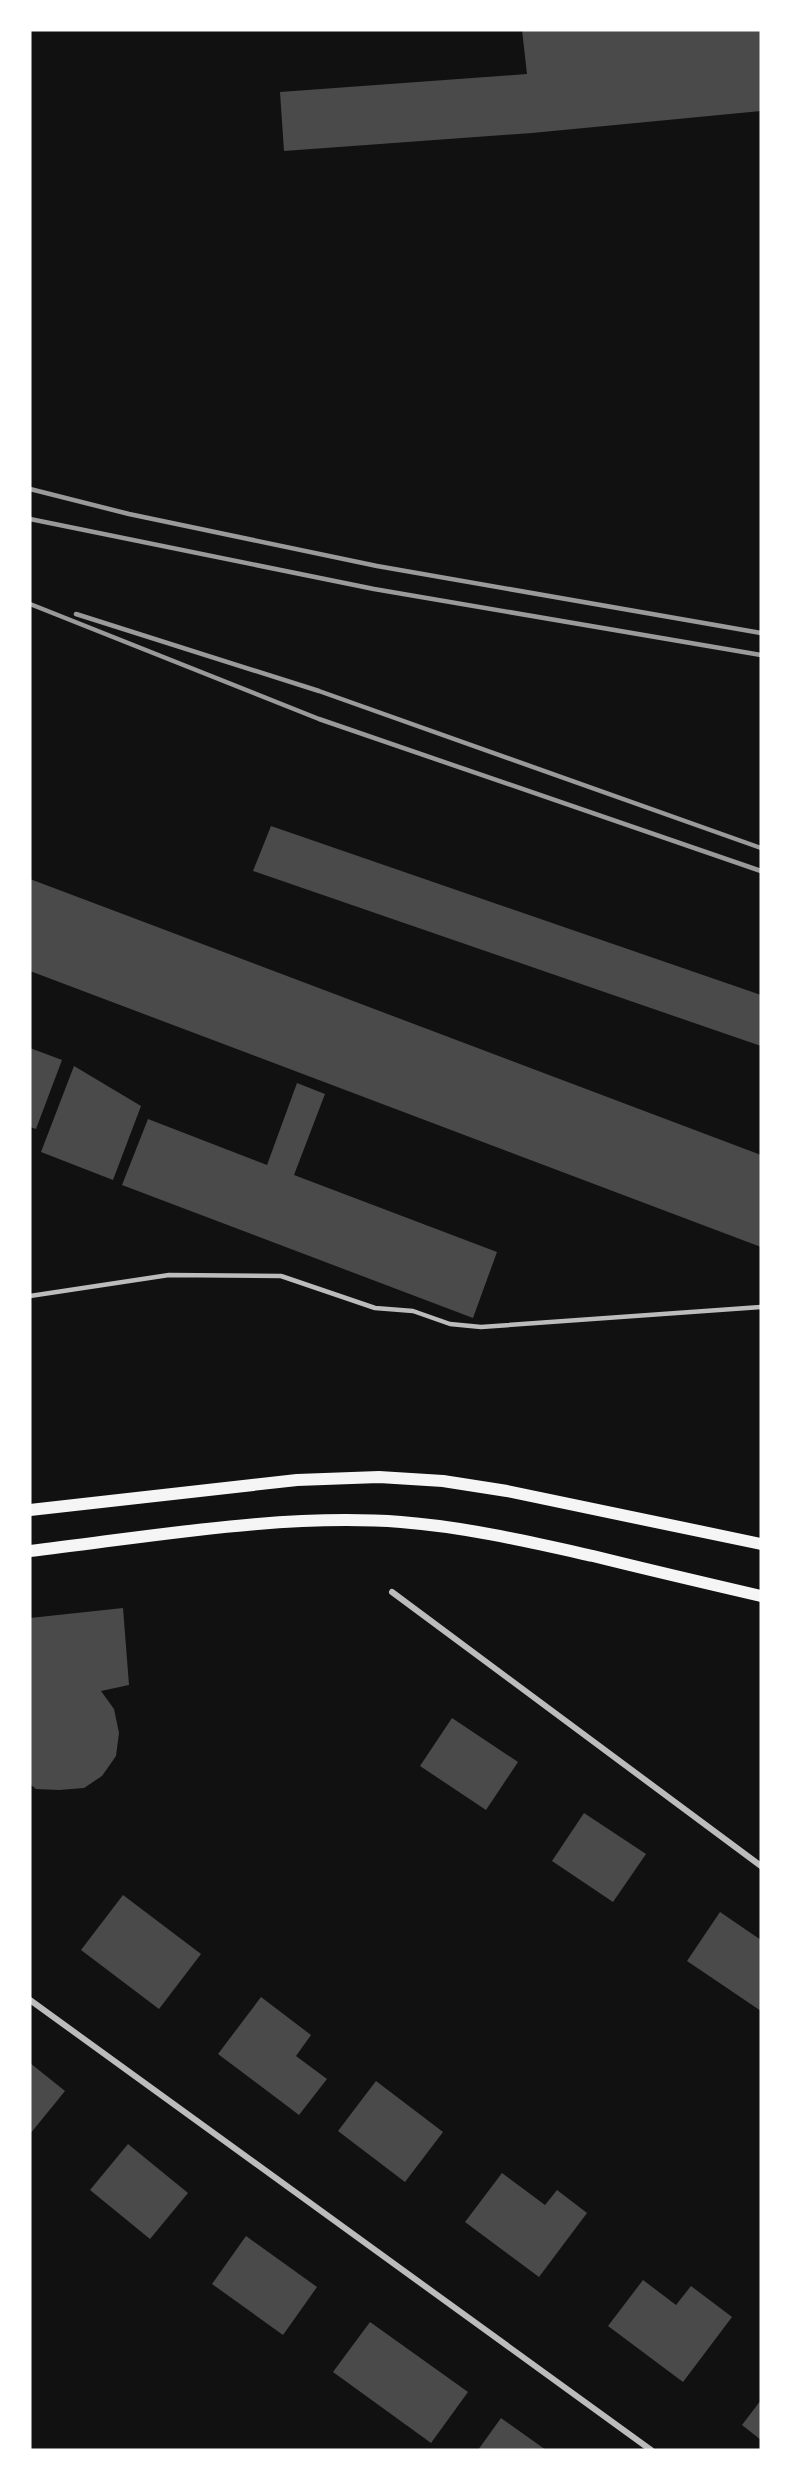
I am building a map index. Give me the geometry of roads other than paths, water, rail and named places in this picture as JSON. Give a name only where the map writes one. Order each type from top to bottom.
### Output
[{"type":"main road","points":[[30,1510],[297,1480],[379,1477],[443,1481],[507,1491],[761,1544]]},
{"type":"main road","points":[[30,1551],[262,1524],[336,1521],[400,1522],[464,1529],[533,1542],[761,1596]]},
{"type":"street","points":[[392,1593],[761,1866]]},
{"type":"street","points":[[30,2000],[651,2450]]},
{"type":"lane","points":[[30,1296],[169,1275],[281,1276],[375,1308],[412,1311],[450,1324],[481,1327],[761,1307]]},
{"type":"railway","points":[[30,489],[129,514],[377,566],[761,633]]},
{"type":"railway","points":[[30,519],[374,589],[761,655]]},
{"type":"railway","points":[[30,604],[319,719],[761,871]]},
{"type":"railway","points":[[76,614],[319,691],[761,848]]}]
